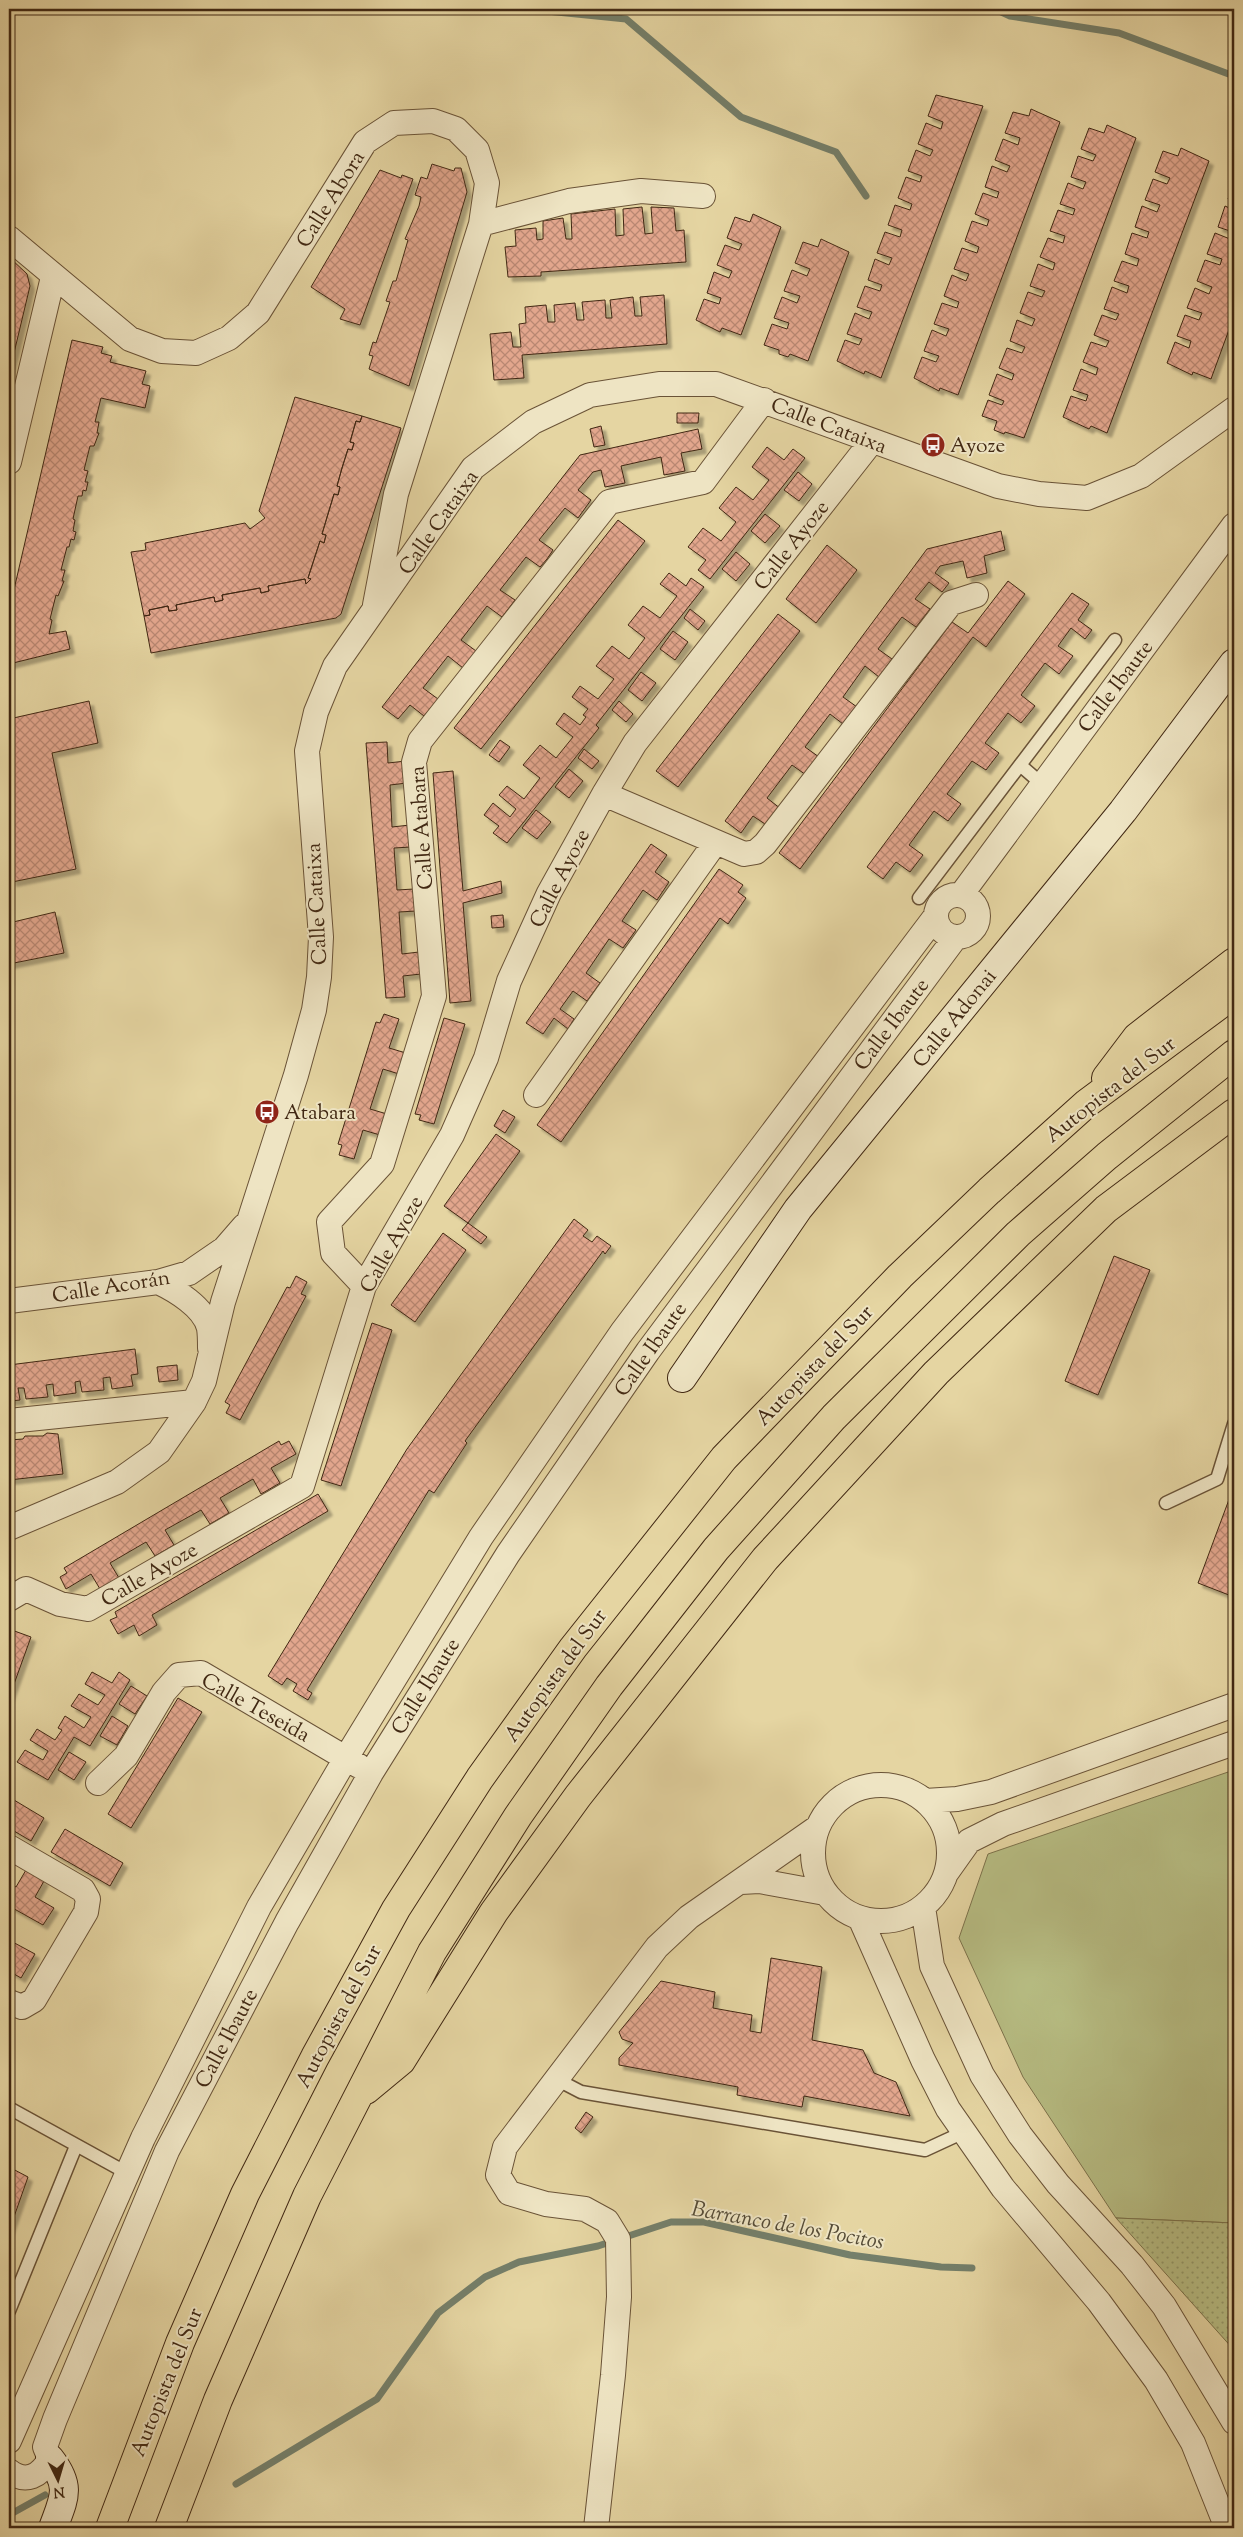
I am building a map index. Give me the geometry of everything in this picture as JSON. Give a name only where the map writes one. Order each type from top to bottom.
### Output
[{"type":"highway","points":[[1087,1103],[1137,1037],[1234,962]]},
{"type":"highway","name":"Autopista del Sur","points":[[110,2528],[180,2343],[245,2194],[314,2057],[396,1909],[480,1778],[572,1648],[724,1458],[900,1276],[989,1191],[1087,1103],[1234,994]]},
{"type":"highway","points":[[169,2528],[218,2400],[295,2223],[357,2097],[432,1952],[518,1816],[609,1686],[716,1550],[834,1417],[1018,1234],[1107,1156],[1234,1054]]},
{"type":"highway","points":[[357,2097],[401,2061],[494,1912],[550,1835],[765,1559],[936,1373],[1106,1209],[1234,1113]]},
{"type":"highway","points":[[1106,1209],[1234,1127]]},
{"type":"street","name":"Calle Abora","points":[[9,238],[130,339],[162,350],[196,353],[229,338],[258,313],[366,142],[394,123],[433,121],[456,129],[477,150],[487,183],[481,224],[396,494],[373,614]]},
{"type":"street","points":[[481,224],[569,201],[632,192],[703,196]]},
{"type":"street","points":[[9,462],[54,277]]},
{"type":"street","name":"Calle Cataixa","points":[[210,1360],[223,1302],[296,1075],[314,1010],[319,977],[321,937],[308,751],[316,712],[335,666],[473,468],[533,422],[590,395],[659,384],[716,384],[998,486],[1039,494],[1087,498],[1141,476],[1232,414]]},
{"type":"street","name":"Calle Atabara","points":[[364,1286],[332,1253],[330,1222],[382,1164],[434,996],[414,762],[420,741],[609,502],[703,482],[764,400]]},
{"type":"street","name":"Calle Ayoze","points":[[9,1598],[26,1589],[60,1604],[88,1609],[302,1486],[364,1286],[452,1135],[486,1058],[509,981],[550,893],[604,794],[635,743],[872,441]]},
{"type":"street","name":"Calle Ibaute","points":[[961,895],[1234,526]]},
{"type":"street","points":[[604,794],[715,843],[744,854],[756,852],[765,844],[951,603],[976,595]]},
{"type":"street","name":"Calle Adonai","points":[[682,1378],[798,1209],[1123,811],[1234,663]]},
{"type":"street","points":[[536,1094],[715,843]]},
{"type":"street","points":[[961,895],[972,902],[978,910],[978,920],[972,931],[964,936],[955,938],[946,935],[939,929],[935,916],[939,904],[951,896],[961,895]]},
{"type":"street","name":"Calle Ibaute","points":[[9,2441],[143,2138],[259,1907],[346,1758],[481,1537],[622,1332],[935,916]]},
{"type":"street","name":"Calle Ibaute","points":[[50,2459],[45,2447],[55,2419],[168,2151],[287,1922],[371,1773],[508,1554],[648,1351],[955,938]]},
{"type":"street","name":"Calle Acorán","points":[[9,1301],[158,1282],[189,1273],[224,1249],[251,1217]]},
{"type":"street","points":[[700,1226],[725,1245]]},
{"type":"street","points":[[9,1528],[117,1482],[158,1452],[194,1402],[210,1360],[209,1327],[183,1294],[158,1282]]},
{"type":"street","points":[[622,1332],[648,1351]]},
{"type":"street","points":[[9,1421],[194,1402]]},
{"type":"street","name":"Calle Teseida","points":[[98,1783],[126,1756],[169,1686],[179,1675],[201,1673],[371,1773]]},
{"type":"street","points":[[925,1801],[957,1799],[991,1792],[1234,1705]]},
{"type":"street","points":[[947,1872],[949,1850],[945,1829],[937,1815],[925,1801],[896,1787],[871,1786],[849,1793],[831,1808],[818,1827],[812,1849],[815,1872],[826,1893],[841,1909],[860,1918],[882,1922],[903,1918],[922,1907],[938,1892],[947,1872],[969,1842],[1003,1824],[1234,1743]]},
{"type":"street","points":[[596,2528],[613,2375],[618,2297],[618,2239],[607,2221],[585,2208],[546,2204],[509,2193],[498,2175],[505,2147],[657,1947],[689,1917],[818,1827]]},
{"type":"street","points":[[9,1847],[83,1890],[88,1899],[86,1912],[34,2000],[22,2007],[9,2002]]},
{"type":"street","points":[[741,1882],[759,1881],[826,1893]]},
{"type":"street","points":[[922,1907],[932,1966],[982,2075],[1020,2135],[1058,2184],[1132,2265],[1164,2306],[1234,2422]]},
{"type":"street","points":[[860,1918],[922,2060],[948,2108],[1003,2188],[1099,2302],[1156,2380],[1192,2443],[1227,2528]]},
{"type":"street","points":[[143,2138],[168,2151]]},
{"type":"street","points":[[9,2472],[17,2478],[31,2478],[43,2471],[50,2459],[60,2472],[66,2494],[53,2528]]},
{"type":"lane","points":[[919,898],[1115,640]]},
{"type":"lane","points":[[1020,765],[1042,784]]},
{"type":"lane","points":[[1166,1503],[1217,1479],[1234,1424]]},
{"type":"lane","points":[[556,2079],[581,2092],[925,2150],[964,2132]]},
{"type":"lane","points":[[9,2108],[127,2173]]},
{"type":"lane","points":[[9,2311],[76,2146]]},
{"type":"green space","points":[[1234,1770],[1234,2223],[1116,2218],[1023,2077],[959,1938],[988,1854]]},
{"type":"green space","points":[[1116,2218],[1234,2223],[1234,2350],[1133,2237]]},
{"type":"building","points":[[936,95],[983,106],[881,378],[865,371],[864,374],[837,361],[845,340],[859,345],[862,339],[847,334],[855,313],[869,319],[872,312],[857,307],[865,286],[880,291],[882,285],[868,280],[875,259],[889,265],[892,258],[877,253],[885,232],[900,237],[902,230],[888,225],[895,205],[910,210],[912,204],[898,198],[906,177],[920,182],[922,176],[908,171],[916,150],[930,156],[933,150],[918,144],[926,123],[941,129],[943,122],[928,116]]},
{"type":"building","points":[[1031,109],[1060,122],[958,395],[940,388],[939,391],[914,378],[922,357],[936,362],[939,356],[924,351],[932,330],[946,336],[949,329],[934,324],[942,303],[957,308],[959,302],[944,296],[952,275],[966,281],[969,274],[954,269],[962,248],[977,253],[979,247],[965,241],[972,221],[987,226],[989,220],[975,214],[983,193],[997,198],[999,192],[985,187],[992,166],[1007,172],[1010,166],[995,160],[1003,139],[1018,145],[1020,138],[1005,133],[1013,112],[1029,116]]},
{"type":"building","points":[[1107,125],[1136,138],[1024,438],[1005,432],[1004,434],[994,430],[997,421],[982,416],[988,400],[1002,405],[1004,401],[989,395],[997,374],[1012,380],[1014,374],[999,368],[1007,348],[1022,353],[1025,347],[1010,341],[1017,320],[1032,326],[1035,319],[1020,313],[1028,292],[1042,297],[1045,291],[1030,286],[1038,264],[1053,270],[1055,263],[1040,257],[1048,238],[1063,243],[1065,236],[1050,231],[1058,210],[1073,215],[1075,209],[1060,204],[1068,183],[1083,189],[1086,182],[1071,177],[1078,156],[1093,161],[1096,155],[1081,149],[1089,128],[1104,133]]},
{"type":"building","points":[[1181,148],[1209,161],[1107,433],[1091,426],[1089,429],[1063,417],[1071,396],[1086,401],[1088,395],[1073,390],[1081,369],[1096,375],[1098,368],[1083,362],[1091,342],[1106,347],[1109,341],[1094,335],[1102,315],[1116,320],[1119,314],[1104,309],[1112,287],[1127,293],[1129,286],[1114,281],[1122,261],[1137,266],[1139,259],[1125,254],[1132,233],[1147,238],[1149,232],[1135,227],[1142,206],[1157,212],[1160,205],[1145,200],[1153,179],[1167,184],[1170,178],[1155,172],[1163,151],[1178,156]]},
{"type":"building","points":[[432,164],[454,171],[455,168],[461,168],[467,192],[409,386],[369,369],[373,356],[369,355],[373,342],[376,343],[390,302],[386,301],[393,281],[396,281],[408,240],[405,239],[419,206],[421,197],[415,195],[421,177],[427,179]]},
{"type":"building","points":[[380,170],[401,178],[402,175],[413,179],[360,325],[340,319],[345,309],[311,287]]},
{"type":"building","points":[[1234,182],[1234,202],[1228,199]]},
{"type":"building","points":[[1225,206],[1234,210],[1234,316],[1211,379],[1193,372],[1192,375],[1167,363],[1175,342],[1189,348],[1191,341],[1177,336],[1185,315],[1199,320],[1202,313],[1187,308],[1195,288],[1209,294],[1212,287],[1197,281],[1205,260],[1220,265],[1222,259],[1207,254],[1215,233],[1230,239],[1233,232],[1218,227]]},
{"type":"building","points":[[642,207],[645,234],[653,233],[651,207],[674,208],[676,231],[684,230],[686,262],[541,272],[541,276],[508,277],[505,247],[516,246],[515,230],[536,228],[537,240],[543,239],[543,221],[563,218],[566,239],[572,239],[571,214],[615,209],[616,236],[624,235],[623,209]]},
{"type":"building","points":[[753,214],[781,227],[741,335],[722,328],[720,332],[696,320],[704,299],[719,304],[721,298],[707,293],[714,272],[729,278],[732,271],[717,265],[725,245],[739,250],[742,244],[727,238],[735,217],[750,222]]},
{"type":"building","points":[[821,239],[849,252],[808,361],[790,354],[788,357],[779,354],[779,350],[764,345],[772,324],[787,329],[789,323],[774,318],[782,297],[797,303],[800,296],[784,291],[792,270],[807,276],[810,269],[795,263],[803,242],[818,247]]},
{"type":"building","points":[[9,257],[27,274],[30,286],[9,374]]},
{"type":"building","points":[[664,295],[667,344],[522,355],[524,378],[494,380],[490,334],[511,332],[513,347],[521,347],[519,324],[526,323],[525,307],[546,305],[548,322],[555,322],[554,305],[575,303],[577,320],[584,320],[582,302],[605,300],[606,318],[612,318],[610,300],[633,297],[635,316],[642,316],[640,297]]},
{"type":"building","points":[[72,340],[103,347],[101,353],[112,356],[110,362],[146,371],[142,384],[150,386],[145,408],[101,398],[95,422],[99,422],[97,433],[99,433],[94,446],[90,446],[84,470],[88,471],[85,482],[88,482],[86,491],[83,490],[82,496],[78,496],[73,519],[75,520],[73,531],[76,532],[74,540],[71,539],[69,547],[67,547],[61,570],[65,570],[62,581],[64,581],[58,596],[56,595],[50,619],[52,620],[49,634],[66,631],[70,649],[9,664],[9,611]]},
{"type":"building","points":[[295,397],[362,416],[360,422],[356,421],[350,442],[354,443],[352,450],[348,449],[337,486],[340,487],[338,495],[334,494],[322,534],[326,535],[324,543],[320,541],[308,578],[311,579],[306,584],[305,579],[268,586],[269,591],[261,593],[260,588],[222,595],[223,600],[215,602],[214,597],[176,605],[177,610],[169,611],[168,606],[149,610],[150,615],[144,616],[131,552],[146,550],[145,543],[245,523],[250,529],[265,518],[259,511]]},
{"type":"building","points":[[677,413],[699,413],[698,423],[677,423]]},
{"type":"building","points":[[362,416],[401,428],[341,614],[336,618],[151,653],[144,616],[150,615],[149,610],[168,606],[169,611],[177,610],[176,605],[214,597],[215,602],[223,600],[222,595],[260,588],[261,593],[269,591],[268,586],[305,579],[306,584],[311,579],[308,578],[320,541],[324,543],[326,535],[322,534],[334,494],[338,495],[340,487],[337,486],[348,449],[352,450],[354,443],[350,442],[356,421],[360,422]]},
{"type":"building","points":[[601,426],[605,445],[594,447],[590,429]]},
{"type":"building","points":[[698,429],[702,449],[681,453],[685,471],[664,475],[661,457],[621,466],[625,483],[605,487],[601,470],[593,472],[578,490],[591,500],[578,518],[565,508],[539,540],[553,550],[547,559],[540,567],[526,557],[500,590],[515,600],[502,617],[487,606],[461,640],[476,651],[463,668],[448,656],[423,688],[438,699],[424,716],[410,705],[398,719],[382,707],[580,455]]},
{"type":"building","points":[[767,447],[784,460],[793,449],[805,458],[710,579],[698,570],[706,560],[688,547],[703,528],[721,541],[736,522],[719,508],[736,487],[753,500],[769,480],[752,467]]},
{"type":"building","points":[[798,472],[812,484],[799,501],[784,490]]},
{"type":"building","points":[[765,514],[780,526],[765,543],[751,531]]},
{"type":"building","points":[[618,520],[645,541],[481,749],[454,728]]},
{"type":"building","points":[[1001,531],[1005,550],[984,556],[987,573],[967,578],[963,561],[940,566],[935,573],[949,583],[942,592],[929,582],[915,599],[930,609],[916,627],[902,617],[878,649],[892,659],[879,677],[865,666],[843,697],[857,707],[843,724],[830,714],[805,747],[819,757],[806,775],[792,765],[767,798],[781,809],[768,826],[753,816],[741,833],[725,821],[927,549]]},
{"type":"building","points":[[827,545],[857,570],[816,623],[786,599]]},
{"type":"building","points":[[736,552],[750,564],[736,581],[722,569]]},
{"type":"building","points":[[669,573],[686,586],[691,578],[704,587],[596,725],[599,728],[507,843],[493,833],[499,826],[484,815],[493,803],[510,817],[516,809],[499,795],[507,786],[524,799],[540,778],[523,765],[540,745],[556,758],[573,737],[556,724],[564,713],[580,725],[586,717],[583,715],[588,709],[572,697],[580,686],[598,699],[614,679],[596,666],[612,646],[629,659],[645,638],[628,625],[643,606],[660,618],[677,596],[660,584]]},
{"type":"building","points":[[1008,581],[1025,594],[986,647],[973,637],[800,869],[779,853],[952,622],[968,633]]},
{"type":"building","points":[[1072,593],[1089,604],[1078,620],[1092,630],[1085,639],[1071,628],[1058,646],[1073,656],[1059,674],[1045,663],[1021,695],[1035,706],[1021,723],[1008,713],[985,743],[999,753],[986,770],[972,761],[947,794],[961,804],[948,821],[934,811],[909,845],[923,855],[910,872],[896,862],[883,879],[867,867]]},
{"type":"building","points":[[690,609],[705,621],[698,630],[684,618]]},
{"type":"building","points":[[778,614],[800,631],[678,787],[656,771]]},
{"type":"building","points":[[673,631],[688,642],[675,660],[660,649]]},
{"type":"building","points":[[641,672],[656,683],[642,701],[628,690]]},
{"type":"building","points":[[89,701],[98,743],[52,753],[76,869],[12,882],[9,868],[9,719]]},
{"type":"building","points":[[619,701],[633,714],[626,722],[612,710]]},
{"type":"building","points":[[500,740],[510,747],[499,762],[489,755]]},
{"type":"building","points":[[387,742],[388,763],[406,761],[407,783],[390,785],[392,827],[410,825],[411,847],[394,848],[397,890],[414,889],[416,911],[399,912],[402,954],[419,952],[421,974],[403,976],[405,997],[386,998],[366,743]]},
{"type":"building","points":[[584,749],[599,761],[592,769],[578,758]]},
{"type":"building","points":[[569,769],[583,781],[569,798],[555,787]]},
{"type":"building","points":[[453,771],[463,891],[501,881],[502,893],[463,903],[471,1001],[450,1003],[433,773]]},
{"type":"building","points":[[536,810],[551,822],[537,839],[522,828]]},
{"type":"building","points":[[651,844],[667,855],[655,872],[669,882],[657,900],[643,890],[622,921],[636,930],[623,948],[609,939],[586,973],[600,983],[587,1001],[573,991],[560,1009],[574,1019],[568,1029],[554,1018],[543,1034],[526,1023]]},
{"type":"building","points":[[719,869],[743,885],[738,892],[746,898],[728,924],[720,918],[561,1142],[537,1125]]},
{"type":"building","points":[[55,912],[64,953],[9,964],[9,923]]},
{"type":"building","points":[[503,915],[504,927],[492,928],[491,916]]},
{"type":"building","points":[[384,1014],[399,1019],[389,1048],[406,1053],[399,1074],[383,1069],[370,1109],[387,1114],[380,1135],[363,1130],[354,1159],[339,1155],[342,1145],[338,1144],[376,1022],[380,1023]]},
{"type":"building","points":[[444,1018],[465,1024],[434,1124],[419,1120],[421,1115],[415,1114]]},
{"type":"building","points":[[503,1110],[515,1117],[505,1133],[494,1126]]},
{"type":"building","points":[[496,1134],[520,1151],[468,1223],[444,1206]]},
{"type":"building","points":[[574,1219],[588,1230],[583,1236],[592,1242],[597,1236],[611,1246],[605,1254],[603,1251],[465,1441],[467,1443],[434,1493],[429,1490],[307,1690],[312,1693],[308,1700],[293,1691],[297,1684],[287,1678],[282,1685],[268,1676],[407,1449]]},
{"type":"building","points":[[468,1223],[487,1237],[481,1244],[462,1230]]},
{"type":"building","points":[[443,1233],[466,1250],[415,1322],[391,1305]]},
{"type":"building","points":[[1114,1256],[1150,1270],[1098,1395],[1065,1381]]},
{"type":"building","points":[[296,1276],[307,1282],[301,1294],[306,1296],[240,1420],[226,1413],[230,1405],[225,1402],[287,1287],[290,1288]]},
{"type":"building","points":[[372,1323],[392,1330],[341,1486],[321,1480]]},
{"type":"building","points":[[135,1349],[138,1374],[131,1375],[133,1386],[112,1389],[110,1377],[103,1378],[104,1390],[82,1392],[80,1381],[75,1382],[76,1393],[54,1396],[53,1384],[46,1385],[48,1397],[26,1399],[24,1388],[18,1388],[20,1400],[9,1401],[9,1365]]},
{"type":"building","points":[[177,1365],[178,1380],[159,1382],[157,1367]]},
{"type":"building","points":[[47,1433],[58,1434],[63,1474],[9,1480],[9,1440],[23,1439],[25,1436],[43,1436]]},
{"type":"building","points":[[279,1441],[281,1445],[289,1441],[296,1454],[271,1468],[280,1483],[261,1494],[253,1479],[220,1498],[229,1513],[210,1524],[201,1510],[165,1530],[174,1545],[155,1556],[146,1542],[110,1563],[119,1578],[100,1589],[91,1574],[66,1589],[60,1577],[67,1573],[64,1568]]},
{"type":"building","points":[[1234,1486],[1234,1597],[1198,1583]]},
{"type":"building","points":[[318,1494],[328,1511],[152,1615],[157,1625],[139,1636],[134,1625],[118,1634],[110,1620],[117,1617],[115,1612]]},
{"type":"building","points":[[9,1629],[31,1637],[9,1698]]},
{"type":"building","points":[[92,1672],[112,1683],[119,1672],[130,1680],[90,1746],[74,1737],[48,1780],[17,1762],[25,1750],[43,1760],[48,1751],[30,1740],[37,1729],[55,1740],[62,1730],[58,1728],[65,1716],[84,1728],[91,1717],[71,1706],[79,1694],[98,1705],[105,1695],[85,1684]]},
{"type":"building","points":[[131,1686],[147,1696],[135,1714],[119,1704]]},
{"type":"building","points":[[178,1698],[202,1712],[131,1828],[108,1814]]},
{"type":"building","points":[[112,1716],[128,1726],[117,1745],[100,1736]]},
{"type":"building","points":[[69,1752],[86,1762],[74,1780],[58,1770]]},
{"type":"building","points":[[9,1797],[44,1818],[31,1841],[9,1828]]},
{"type":"building","points":[[65,1829],[123,1863],[110,1886],[51,1852]]},
{"type":"building","points":[[26,1870],[44,1881],[35,1897],[54,1908],[43,1925],[9,1906],[9,1883],[16,1887]]},
{"type":"building","points":[[9,1940],[35,1954],[21,1978],[9,1971]]},
{"type":"building","points":[[771,1958],[822,1967],[812,2040],[863,2050],[874,2073],[896,2082],[910,2116],[804,2096],[802,2107],[737,2095],[738,2087],[619,2065],[619,2058],[633,2043],[622,2039],[619,2032],[661,1981],[715,1992],[713,2008],[752,2015],[750,2031],[761,2033]]},
{"type":"building","points":[[586,2112],[593,2117],[581,2133],[575,2128]]},
{"type":"building","points":[[9,2167],[28,2177],[9,2231]]},
{"type":"waterway","points":[[527,9],[626,19],[741,117],[836,152],[866,196]]},
{"type":"waterway","points":[[995,9],[1010,16],[1119,33],[1234,76]]},
{"type":"waterway","name":"Barranco de los Pocitos","points":[[236,2484],[377,2399],[438,2313],[485,2277],[519,2262],[598,2246],[671,2222],[704,2222],[850,2255],[941,2267],[972,2268]]},
{"type":"waterway","name":"Barranco de los Pocitos","points":[[9,2515],[45,2495]]},
{"type":"place","name":"Ayoze","points":[[933,445]]},
{"type":"place","name":"Atabara","points":[[267,1112]]}]
